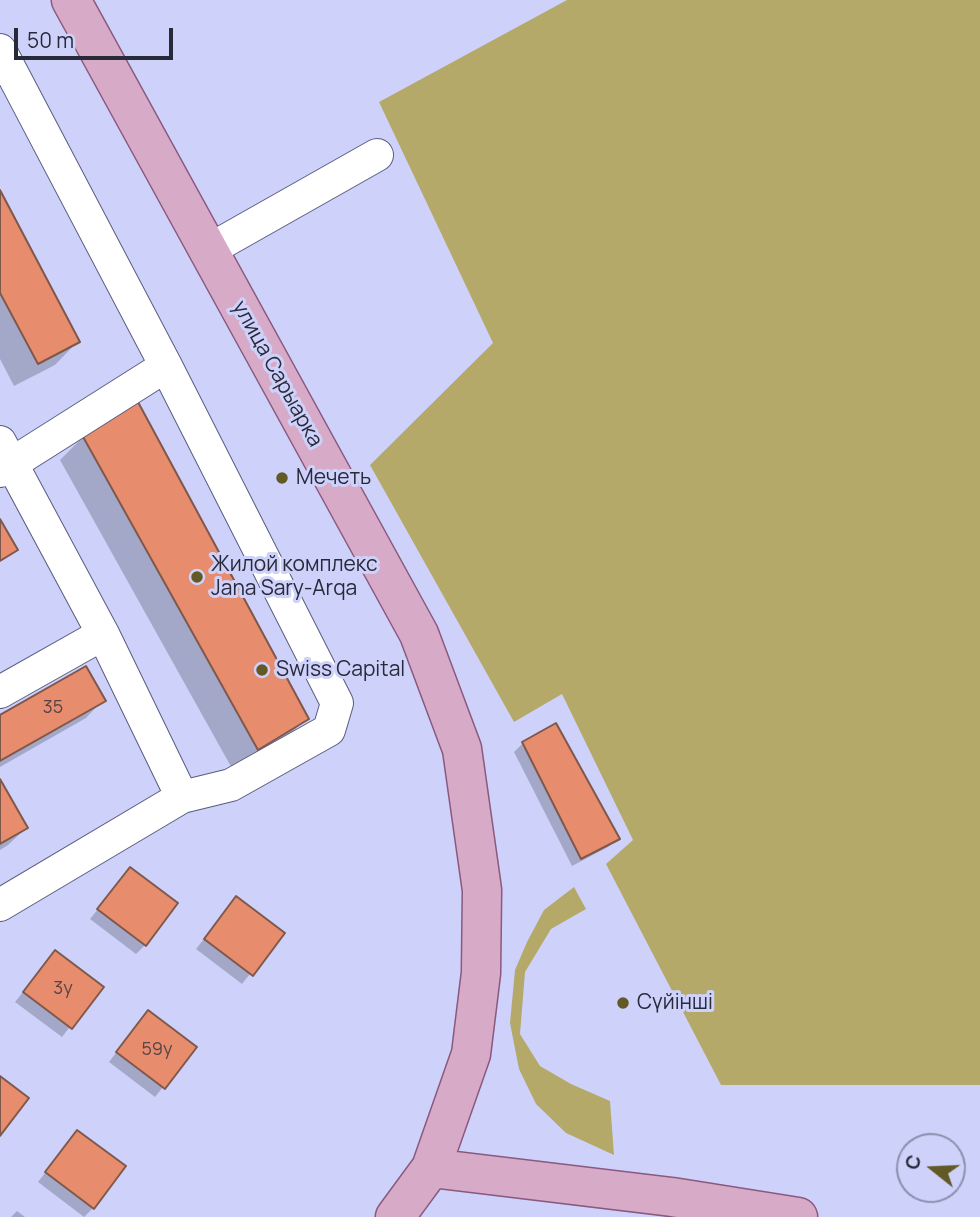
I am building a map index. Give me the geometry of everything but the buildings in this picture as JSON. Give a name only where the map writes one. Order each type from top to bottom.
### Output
[{"type":"main road","name":"улица Сарыарка","points":[[71,0],[419,634],[462,749],[482,890],[481,973],[471,1054],[431,1168],[395,1217]]},
{"type":"main road","points":[[431,1168],[672,1197],[798,1217]]},
{"type":"street","points":[[0,50],[166,366],[337,703],[330,730],[231,785],[182,797],[0,905]]},
{"type":"street","points":[[209,250],[377,155]]},
{"type":"street","points":[[166,366],[4,459],[103,634],[182,797]]},
{"type":"street","points":[[0,692],[103,634]]},
{"type":"shaded area","points":[[567,0],[980,0],[980,1085],[721,1085],[606,864],[633,840],[562,694],[514,722],[370,465],[493,343],[379,102]]},
{"type":"shaded area","points":[[574,887],[586,909],[551,929],[525,972],[520,1034],[540,1066],[571,1084],[610,1101],[614,1155],[566,1133],[536,1104],[519,1069],[510,1023],[515,970],[527,942],[544,910]]},
{"type":"place","name":"Мечеть","points":[[282,478]]},
{"type":"place","name":"Жилой комплекс Jana Sary-Arqa","points":[[197,577]]},
{"type":"place","name":"Swiss Capital","points":[[262,670]]},
{"type":"place","name":"Сүйінші","points":[[623,1003]]}]
